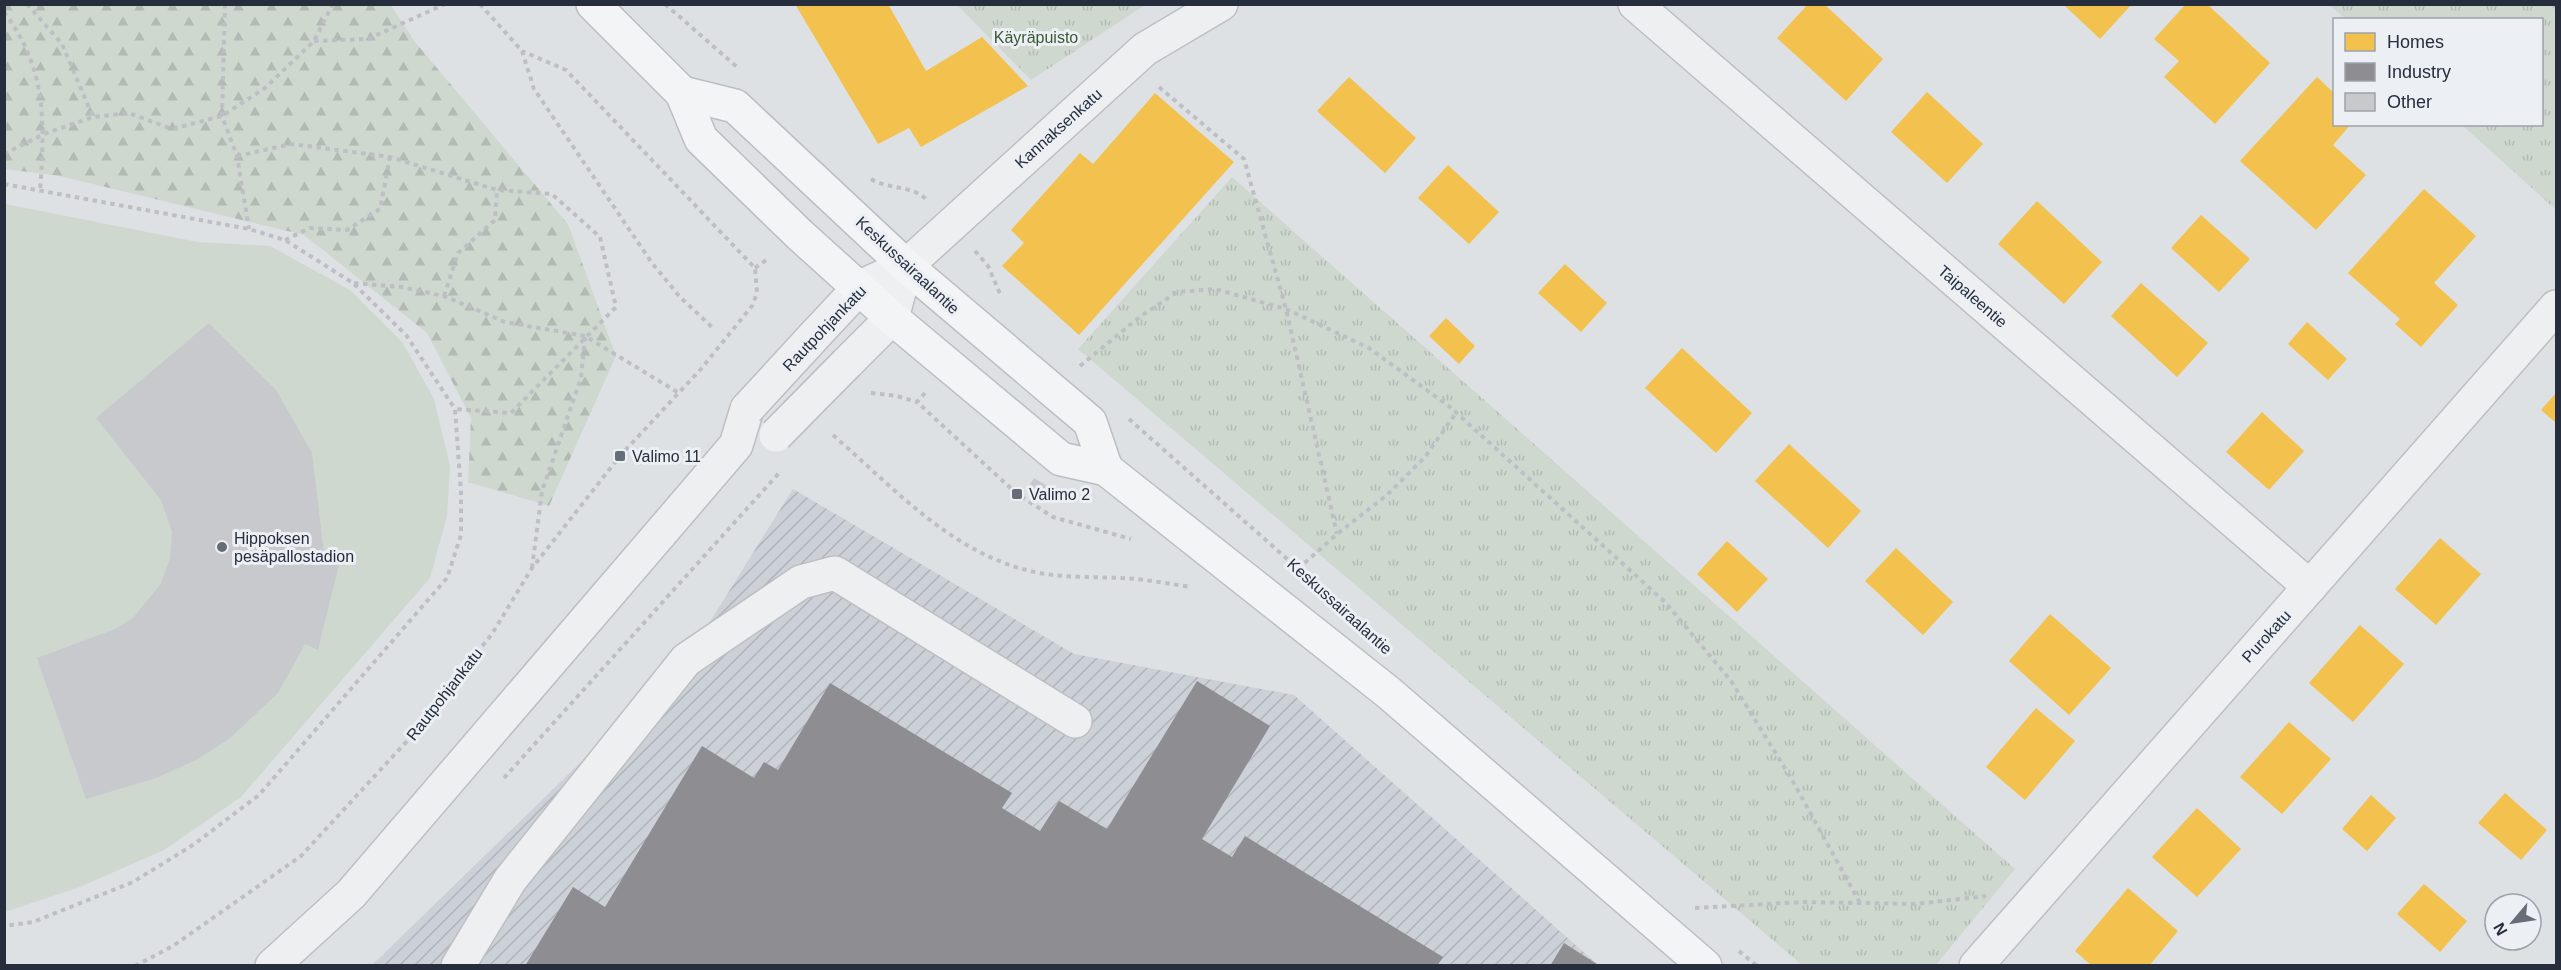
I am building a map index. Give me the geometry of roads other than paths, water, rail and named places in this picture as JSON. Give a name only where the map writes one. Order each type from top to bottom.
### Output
[{"type":"main road","name":"Keskussairaalantie","points":[[593,4],[682,93],[701,139],[800,235],[892,318],[1061,459],[1106,469],[1389,693],[1705,966]]},
{"type":"main road","name":"Keskussairaalantie","points":[[682,93],[735,106],[906,266],[1090,422],[1106,469]]},
{"type":"street","name":"Kannaksenkatu","points":[[906,266],[1145,49],[1221,4]]},
{"type":"street","name":"Taipaleentie","points":[[1635,4],[2310,587]]},
{"type":"street","name":"Rautpohjankatu","points":[[272,966],[351,894],[736,445],[747,409],[860,287],[906,266]]},
{"type":"street","points":[[736,445],[782,449],[847,363],[892,318],[906,266]]},
{"type":"street","name":"Purokatu","points":[[1976,966],[2041,889],[2556,307]]},
{"type":"street","points":[[458,966],[510,880],[686,660],[801,582],[836,573],[1075,721]]},
{"type":"place","name":"Valimo 11","points":[[620,456]]},
{"type":"place","name":"Valimo 2","points":[[1017,494]]},
{"type":"place","name":"Hippoksen pesäpallostadion","points":[[222,547]]},
{"type":"park label","name":"Käyräpuisto","points":[[1036,37]]}]
